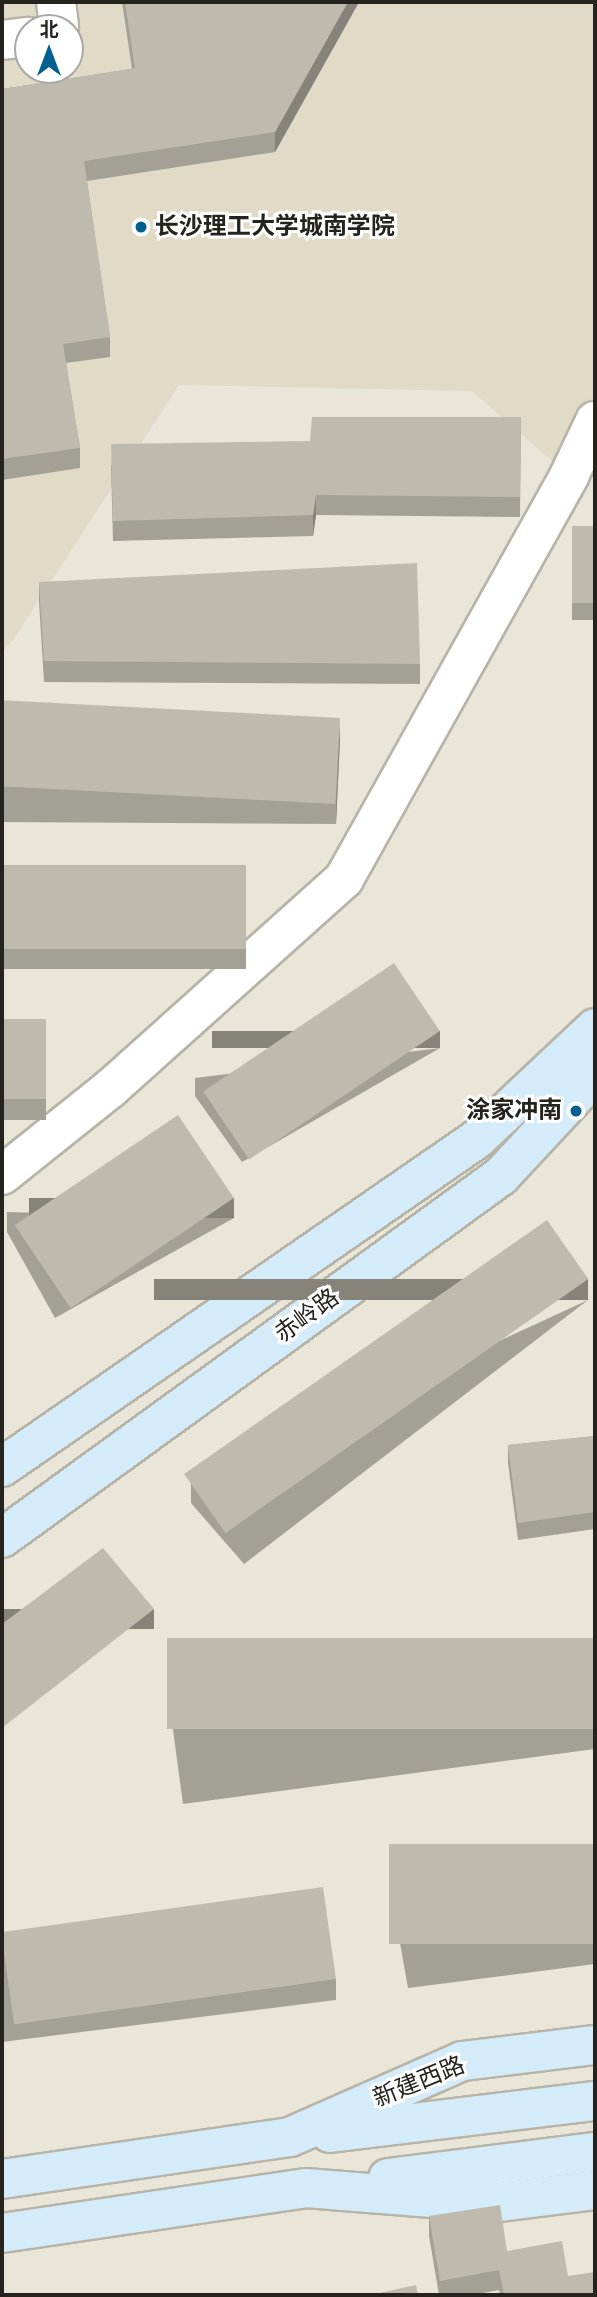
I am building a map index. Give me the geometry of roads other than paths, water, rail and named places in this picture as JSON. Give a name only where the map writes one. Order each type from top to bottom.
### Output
[{"type":"main road","name":"赤岭路","points":[[2,1467],[477,1139],[595,1027]]},
{"type":"main road","name":"赤岭路","points":[[2,1538],[501,1176],[595,1075]]},
{"type":"main road","name":"新建西路","points":[[290,2137],[462,2061],[595,2045]]},
{"type":"main road","name":"新建西路","points":[[2,2179],[290,2137],[595,2101]]},
{"type":"main road","points":[[2,2233],[306,2188],[595,2152]]},
{"type":"main road","points":[[306,2188],[491,2203],[595,2190]]},
{"type":"street","points":[[2,1175],[111,1088],[344,879],[569,476],[595,421]]},
{"type":"place","name":"长沙理工大学城南学院","points":[[141,227]]},
{"type":"place","name":"涂家冲南","points":[[576,1111]]}]
